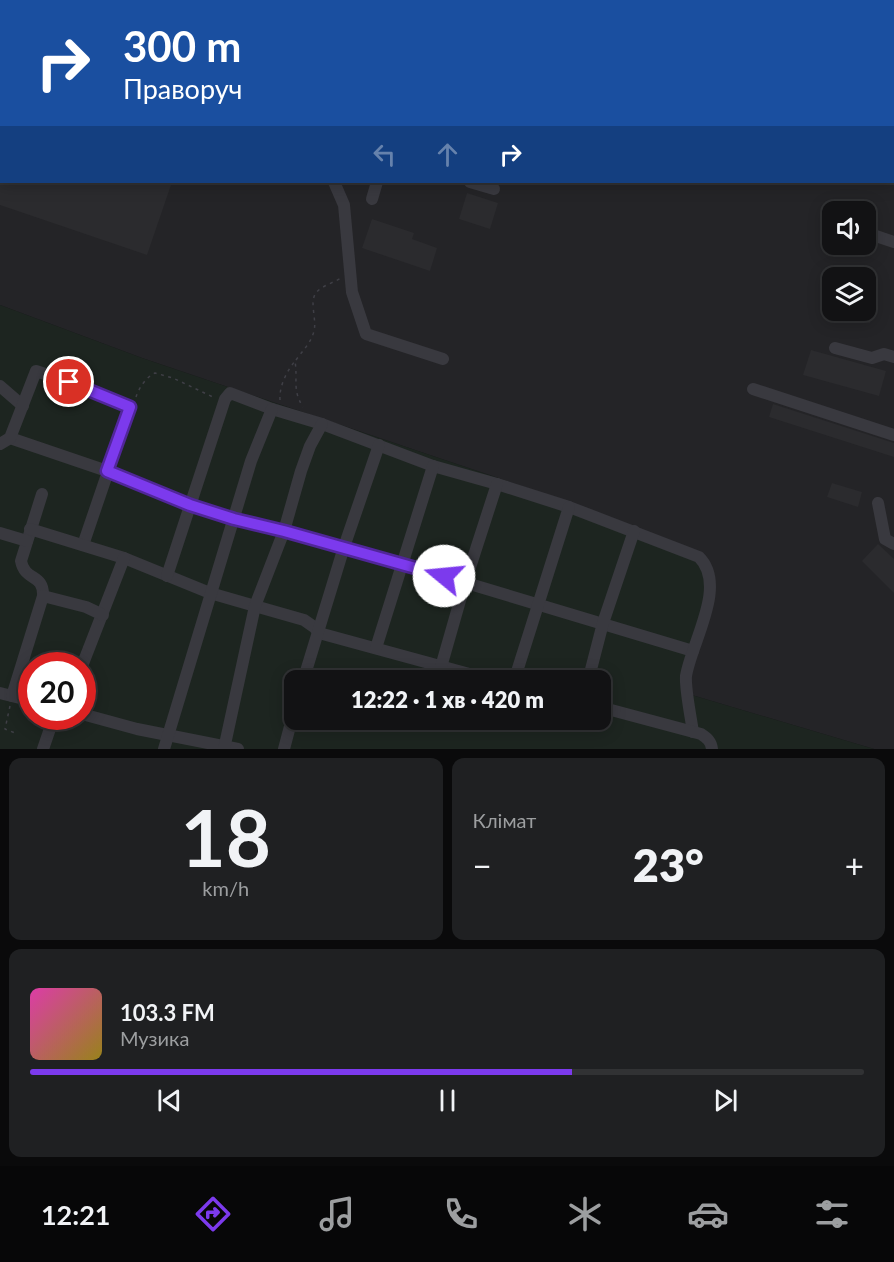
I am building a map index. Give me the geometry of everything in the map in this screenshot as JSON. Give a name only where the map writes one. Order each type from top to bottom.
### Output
[{"type":"street","points":[[334,183],[344,205],[352,292],[366,334],[442,359]]},
{"type":"street","points":[[372,199],[377,183]]},
{"type":"street","points":[[473,183],[494,189]]},
{"type":"street","points":[[876,236],[894,243]]},
{"type":"street","points":[[835,348],[872,358],[884,354],[894,357]]},
{"type":"street","points":[[83,545],[107,471],[130,407],[36,371],[23,406],[5,441],[107,471],[190,505],[234,519],[344,547],[693,651]]},
{"type":"street","points":[[0,386],[23,406]]},
{"type":"street","points":[[753,389],[894,435]]},
{"type":"street","points":[[167,576],[224,401],[230,393],[272,409],[317,422],[433,466],[569,507],[699,557],[708,571],[710,593],[704,621],[686,678],[693,732]]},
{"type":"street","points":[[164,749],[251,460],[272,409]]},
{"type":"street","points":[[225,748],[255,606],[284,531],[317,422]]},
{"type":"street","points":[[307,670],[344,547],[379,445]]},
{"type":"street","points":[[376,648],[433,466]]},
{"type":"street","points":[[441,667],[497,484]]},
{"type":"street","points":[[6,695],[43,596],[43,587],[40,582],[22,569],[21,561],[42,494]]},
{"type":"street","points":[[878,503],[885,539],[894,544]]},
{"type":"street","points":[[517,670],[569,507]]},
{"type":"street","points":[[591,670],[603,623],[634,531]]},
{"type":"street","points":[[0,533],[28,535],[83,545],[124,558],[210,593],[304,620],[319,633],[453,670]]},
{"type":"street","points":[[88,652],[124,558]]},
{"type":"street","points":[[43,596],[86,607],[103,615]]},
{"type":"street","points":[[611,710],[701,734],[708,738],[712,749]]},
{"type":"street","points":[[96,718],[137,729],[238,749]]},
{"type":"street","points":[[43,749],[50,730]]},
{"type":"street","points":[[284,749],[289,730]]},
{"type":"path","points":[[272,409],[280,403],[279,396],[287,374],[310,341],[314,331],[316,320],[312,301],[314,295],[340,279],[349,270]]},
{"type":"path","points":[[296,361],[297,397],[317,422]]},
{"type":"path","points":[[130,407],[139,388],[154,373],[173,378],[224,401]]},
{"type":"path","points":[[6,695],[5,729],[15,733]]},
{"type":"shaded area","points":[[0,183],[894,183],[894,749],[874,749],[685,693],[566,501],[142,358],[0,305]]},
{"type":"shaded area","points":[[0,305],[142,358],[566,501],[704,554],[708,597],[685,693],[874,749],[0,749]]},
{"type":"building","points":[[0,183],[172,183],[147,255],[0,205]]},
{"type":"building","points":[[467,193],[498,203],[490,229],[459,219]]},
{"type":"building","points":[[372,219],[414,233],[412,239],[437,248],[430,271],[362,248]]},
{"type":"building","points":[[811,350],[886,371],[879,396],[803,375]]},
{"type":"building","points":[[773,404],[894,443],[894,457],[769,417]]},
{"type":"building","points":[[832,483],[862,492],[858,507],[827,497]]},
{"type":"building","points":[[878,544],[894,559],[894,593],[862,561]]},
{"type":"route","points":[[69,382],[130,407],[107,471],[190,505],[234,519],[444,576]]}]
